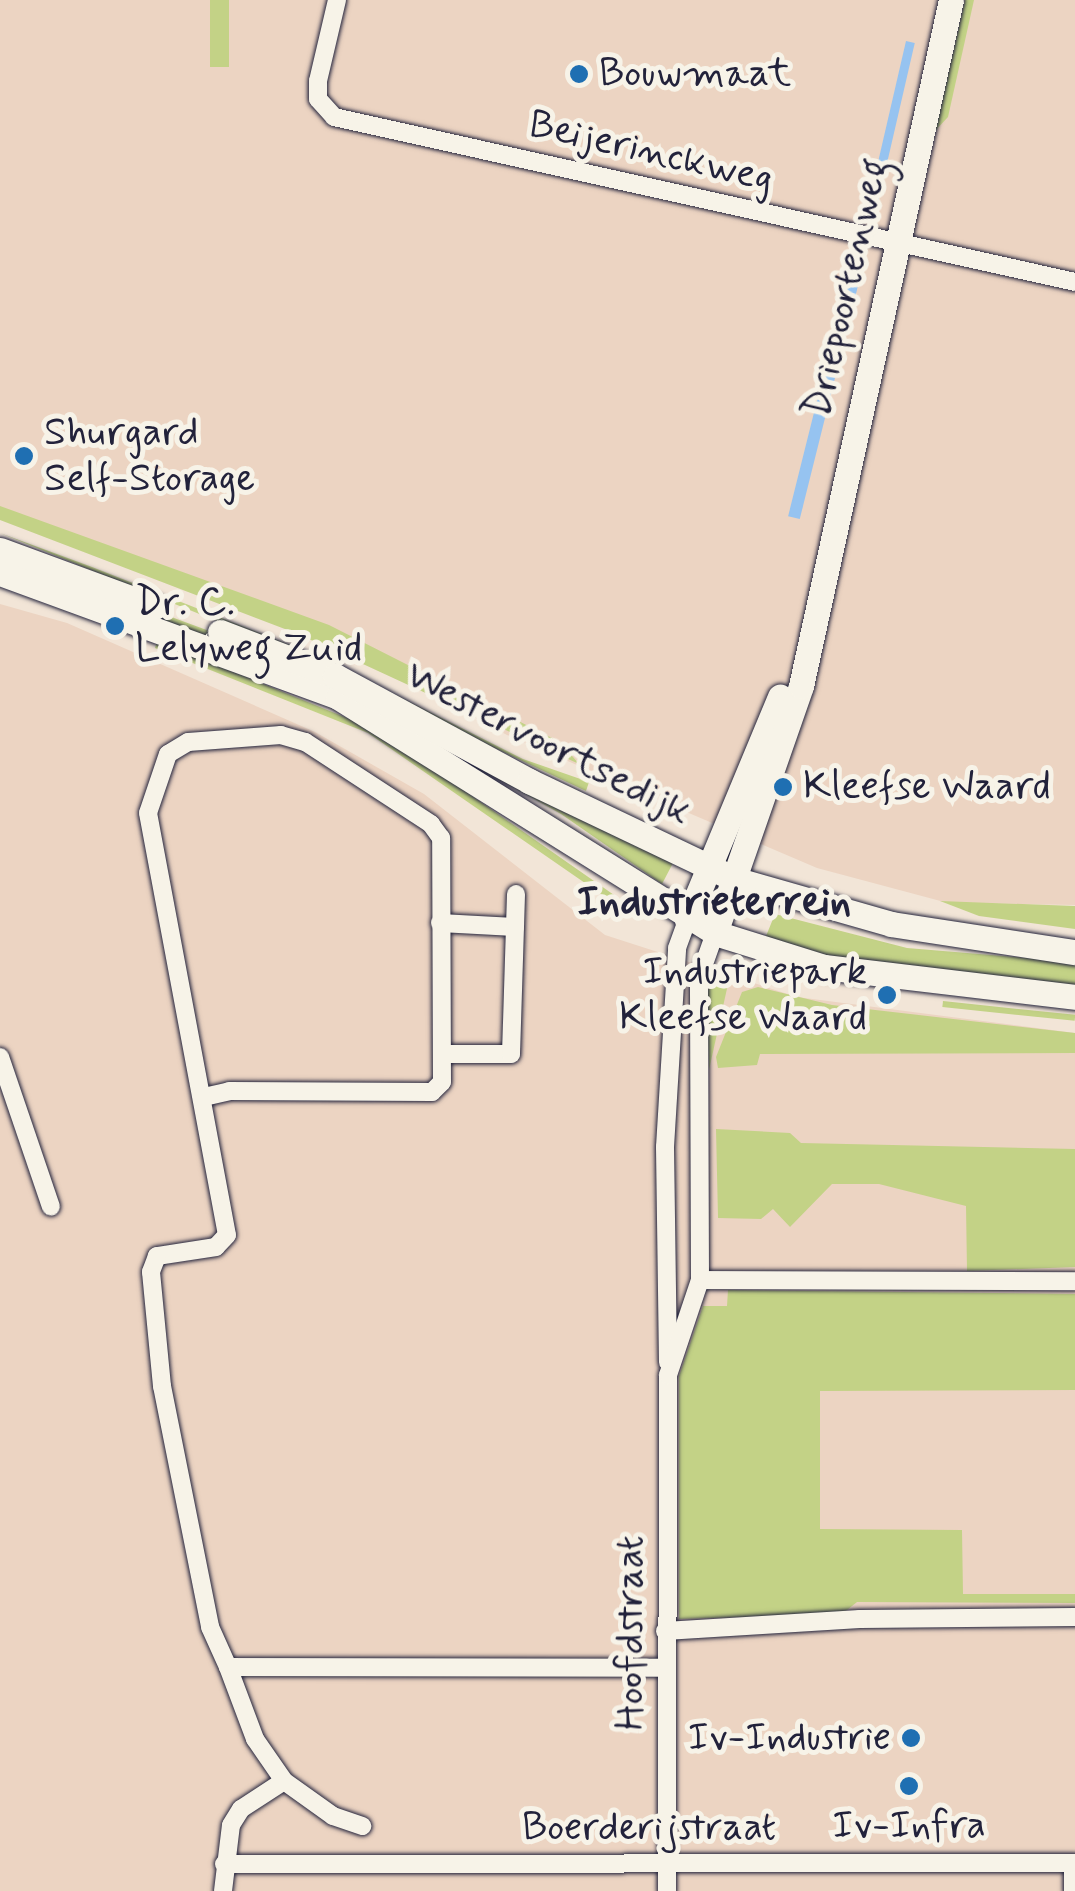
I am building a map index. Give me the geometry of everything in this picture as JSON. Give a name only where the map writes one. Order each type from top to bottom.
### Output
[{"type":"main road","name":"Driepoortenweg","points":[[715,933],[725,876],[818,594],[951,0]]},
{"type":"main road","name":"Westervoortsedijk","points":[[0,550],[335,676],[725,876],[891,924],[1075,952]]},
{"type":"main road","name":"Westervoortsedijk","points":[[0,573],[338,698],[688,920],[715,933],[824,967],[1075,997]]},
{"type":"main road","name":"Driepoortenweg","points":[[688,920],[725,876]]},
{"type":"street","name":"Beijerinckweg","points":[[337,0],[318,81],[318,100],[334,117],[1075,282]]},
{"type":"street","points":[[204,1097],[229,1091],[432,1092],[442,1082],[441,838],[431,824],[305,742],[281,735],[188,742],[168,754],[148,813],[204,1097],[224,1243],[165,1252],[152,1262],[151,1272],[166,1405],[210,1627],[255,1740],[284,1781],[333,1816],[362,1826]]},
{"type":"street","points":[[442,1054],[511,1054],[516,894]]},
{"type":"street","points":[[688,920],[677,948],[672,1098],[700,1097],[699,978],[715,933]]},
{"type":"street","points":[[440,924],[515,927]]},
{"type":"street","points":[[0,1057],[52,1208]]},
{"type":"street","name":"Hoofdstraat","points":[[668,1375],[700,1280],[700,1097]]},
{"type":"street","name":"Hoofdstraat","points":[[667,1891],[665,1170],[672,1098]]},
{"type":"street","points":[[700,1280],[1075,1281]]},
{"type":"street","points":[[665,1631],[860,1619],[1075,1617]]},
{"type":"street","points":[[228,1668],[665,1668]]},
{"type":"street","points":[[224,1891],[231,1825],[241,1810],[284,1781]]},
{"type":"street","points":[[1073,1891],[1074,1863]]},
{"type":"street","name":"Boerderijstraat","points":[[224,1864],[1074,1863]]},
{"type":"shaded area","points":[[0,0],[1075,0],[1075,905],[948,903],[817,868],[507,735],[342,645],[192,593],[0,510]]},
{"type":"shaded area","points":[[0,604],[67,623],[315,732],[424,794],[605,935],[797,997],[1075,1033],[1075,1891],[0,1891]]},
{"type":"green space","points":[[210,0],[229,0],[229,67],[210,67]]},
{"type":"green space","points":[[965,0],[974,0],[948,117],[935,131]]},
{"type":"green space","points":[[0,506],[329,625],[560,742],[579,764],[298,634],[0,520]]},
{"type":"green space","points":[[0,533],[323,658],[523,759],[589,782],[586,791],[278,646]]},
{"type":"green space","points":[[82,584],[266,652],[673,863],[662,884],[561,814],[372,709],[87,595]]},
{"type":"green space","points":[[157,641],[352,720],[429,766],[647,918],[637,919],[368,733],[155,648]]},
{"type":"green space","points":[[940,901],[1075,906],[1075,929],[979,916]]},
{"type":"green space","points":[[775,914],[907,948],[1075,962],[1075,988],[856,962],[764,941]]},
{"type":"green space","points":[[711,973],[728,984],[709,1070],[706,1004]]},
{"type":"green space","points":[[758,987],[832,1005],[1075,1033],[1075,1053],[760,1054],[757,1065],[718,1068],[716,1057],[742,992]]},
{"type":"green space","points":[[943,1001],[1075,1015],[1075,1021],[942,1007]]},
{"type":"green space","points":[[716,1129],[790,1133],[801,1143],[1075,1149],[1075,1267],[967,1271],[966,1206],[879,1184],[832,1184],[790,1227],[773,1209],[761,1219],[718,1218]]},
{"type":"green space","points":[[728,1290],[1075,1294],[1075,1390],[820,1391],[820,1529],[962,1530],[963,1594],[1075,1594],[1075,1603],[857,1602],[842,1614],[679,1619],[679,1376],[703,1306],[727,1306]]},
{"type":"water","points":[[906,41],[915,43],[876,213],[867,211]]},
{"type":"water","points":[[852,260],[864,263],[800,519],[788,516]]},
{"type":"place","name":"Bouwmaat","points":[[579,74]]},
{"type":"place","name":"Shurgard Self-Storage","points":[[24,456]]},
{"type":"place","name":"Dr. C. Lelyweg Zuid","points":[[115,626]]},
{"type":"place","name":"Kleefse Waard","points":[[783,787]]},
{"type":"place","name":"Industriepark Kleefse Waard","points":[[887,995]]},
{"type":"place","name":"Iv-Industrie","points":[[911,1738]]},
{"type":"place","name":"Iv-Infra","points":[[909,1786]]},
{"type":"district","name":"Industrieterrein","points":[[714,903]]}]
